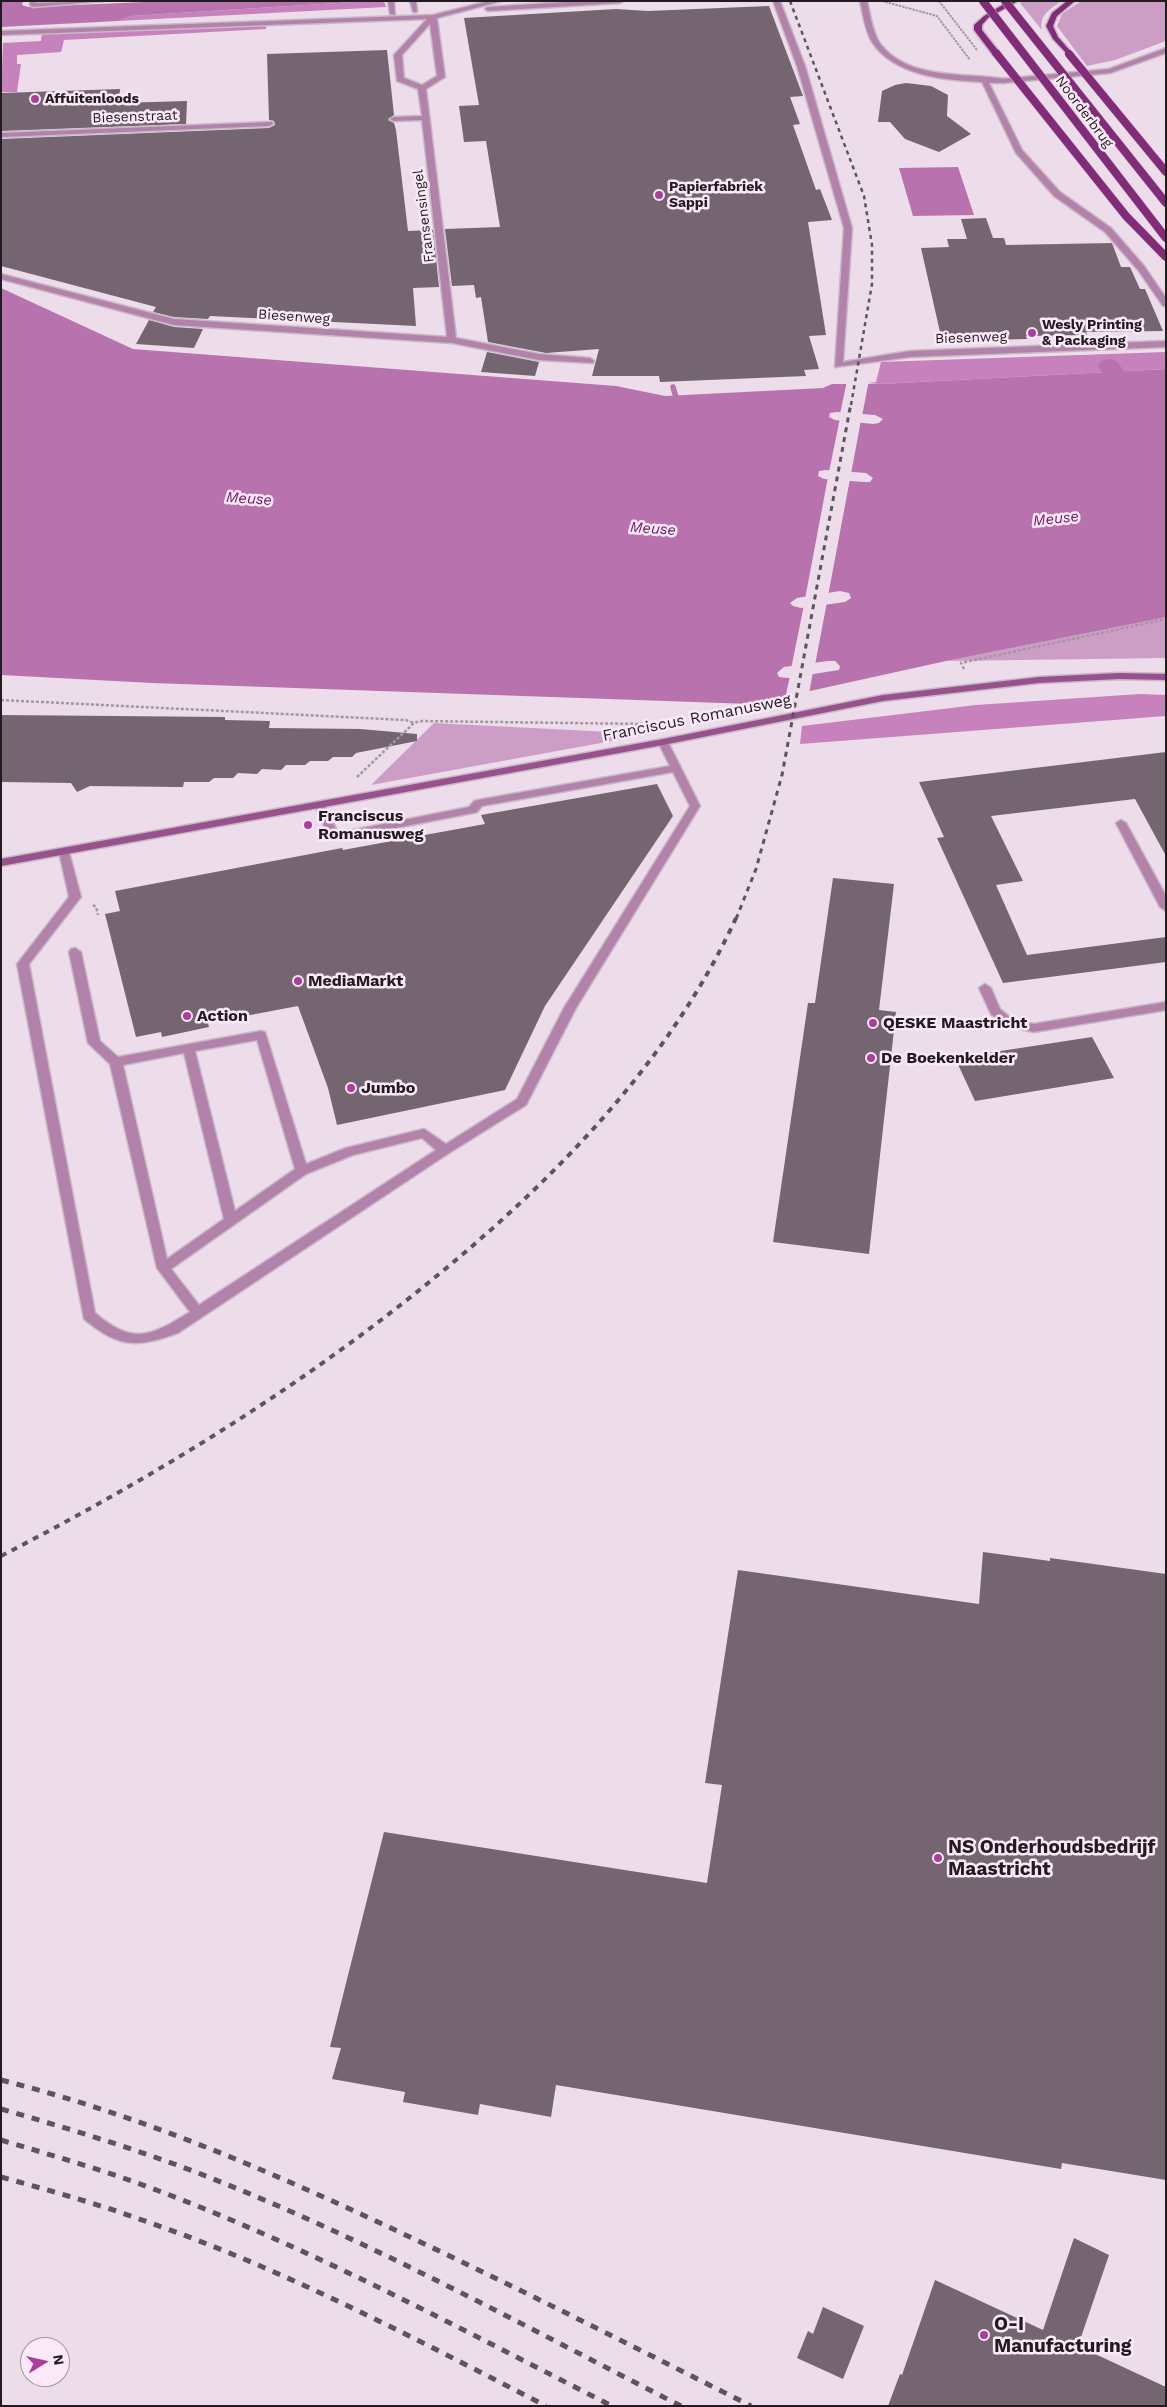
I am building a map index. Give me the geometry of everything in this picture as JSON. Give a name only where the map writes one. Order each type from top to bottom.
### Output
[{"type":"main road","name":"Noorderbrug","points":[[983,1],[1166,238]]},
{"type":"main road","name":"Noorderbrug","points":[[1005,1],[1166,203]]},
{"type":"main road","points":[[1015,1],[986,17],[978,26],[978,30],[1126,216],[1166,257]]},
{"type":"main road","points":[[1072,1],[1053,14],[1048,25],[1049,31],[1166,172]]},
{"type":"street","points":[[34,1],[33,5],[101,1]]},
{"type":"street","points":[[413,1],[415,12]]},
{"type":"street","points":[[1,33],[433,17],[499,1]]},
{"type":"street","points":[[463,10],[620,1]]},
{"type":"street","name":"Biesenweg","points":[[776,1],[801,66],[848,228],[838,365],[910,354],[1166,344]]},
{"type":"street","points":[[863,1],[876,42],[889,56],[918,69],[935,74],[985,81],[1002,81],[1110,72],[1166,50]]},
{"type":"street","points":[[391,2],[393,14]]},
{"type":"street","points":[[433,17],[441,77],[422,88],[400,79],[398,55],[433,17]]},
{"type":"street","points":[[985,81],[1018,152],[1057,194],[1108,230],[1141,268],[1166,304]]},
{"type":"street","name":"Fransensingel","points":[[422,88],[452,340]]},
{"type":"street","points":[[394,119],[425,118]]},
{"type":"street","name":"Biesenstraat","points":[[1,135],[269,124]]},
{"type":"street","name":"Biesenweg","points":[[1,276],[174,322],[452,340],[533,356],[590,361]]},
{"type":"street","name":"Franciscus Romanusweg","points":[[1,863],[320,806],[904,695],[1039,680],[1119,676],[1166,677]]},
{"type":"street","points":[[64,852],[75,897],[23,964],[89,1315],[109,1332],[127,1339],[146,1339],[173,1329],[445,1150],[522,1102],[570,1008],[695,806],[663,742]]},
{"type":"street","points":[[320,806],[334,837],[473,810],[478,804],[676,768]]},
{"type":"street","points":[[1120,823],[1166,907]]},
{"type":"street","points":[[75,952],[94,1043],[116,1062],[163,1268],[198,1313]]},
{"type":"street","points":[[985,988],[995,1011],[1009,1023],[1034,1028],[1166,1006]]},
{"type":"street","points":[[116,1062],[261,1035],[302,1171]]},
{"type":"street","points":[[189,1048],[231,1220]]},
{"type":"street","points":[[163,1268],[302,1171],[350,1150],[424,1133],[445,1150]]},
{"type":"path","points":[[882,1],[937,16],[985,81]]},
{"type":"path","points":[[966,675],[961,664],[1166,620]]},
{"type":"path","points":[[1,700],[406,720],[414,723],[430,720],[645,724]]},
{"type":"path","points":[[352,782],[414,723]]},
{"type":"path","points":[[96,907],[98,915]]},
{"type":"shaded area","points":[[384,1],[386,7],[118,21],[131,16]]},
{"type":"shaded area","points":[[1023,1],[1062,1],[1044,16],[1042,30],[1020,3]]},
{"type":"shaded area","points":[[1081,1],[1166,1],[1166,41],[1115,60],[1087,66],[1057,26],[1062,14]]},
{"type":"shaded area","points":[[215,26],[266,26],[266,29],[64,40],[61,52],[17,55],[17,64],[21,64],[17,92],[1,92],[3,43],[41,41],[42,33]]},
{"type":"shaded area","points":[[1166,352],[1166,369],[880,384],[868,383],[876,382],[881,362]]},
{"type":"shaded area","points":[[1166,617],[1166,658],[946,661],[1156,618]]},
{"type":"shaded area","points":[[1140,694],[1166,695],[1166,716],[800,744],[802,726],[976,705]]},
{"type":"shaded area","points":[[434,723],[650,734],[371,785]]},
{"type":"water","points":[[1,1],[23,1],[22,5],[28,7],[170,1],[369,1],[131,16],[118,21],[1,27]]},
{"type":"water","points":[[958,167],[974,215],[913,216],[899,168]]},
{"type":"water","name":"Meuse","points":[[1,288],[133,349],[616,386],[665,396],[823,388],[832,384],[880,384],[1166,369],[1166,617],[946,661],[751,704],[152,683],[1,675]],"holes":[[[830,413],[875,415],[883,419],[879,423],[873,424],[835,420],[829,417]],[[819,471],[866,473],[873,478],[870,482],[824,479],[818,476]],[[840,591],[849,593],[851,598],[845,602],[801,608],[790,603],[797,598]],[[828,661],[835,661],[840,666],[839,670],[788,678],[779,677],[777,673],[784,667]]]},
{"type":"pier","points":[[869,380],[862,416],[840,414],[847,381]]},
{"type":"pier","points":[[840,418],[861,420],[851,474],[829,472]]},
{"type":"pier","points":[[828,477],[850,479],[828,596],[805,599]]},
{"type":"pier","points":[[827,602],[815,665],[791,669],[804,605]]},
{"type":"pier","points":[[813,672],[809,694],[785,699],[790,676]]},
{"type":"building","name":"Papierfabriek Sappi","points":[[769,6],[803,96],[790,97],[800,124],[793,125],[816,190],[820,189],[832,220],[808,222],[826,335],[809,336],[819,369],[804,370],[806,376],[660,382],[659,376],[592,376],[599,349],[546,353],[488,342],[481,297],[476,298],[474,285],[452,286],[445,229],[500,227],[486,141],[464,142],[459,106],[479,105],[464,18],[616,9],[648,11]]},
{"type":"building","points":[[387,50],[394,115],[388,120],[394,123],[396,130],[408,231],[433,230],[439,287],[413,288],[416,326],[210,316],[208,319],[174,317],[153,312],[156,307],[1,266],[1,139],[269,128],[275,125],[274,121],[269,120],[267,54]]},
{"type":"building","points":[[906,83],[931,86],[948,95],[947,116],[971,134],[939,152],[905,139],[890,122],[878,122],[882,91],[895,85]]},
{"type":"building","points":[[120,89],[119,103],[187,101],[186,124],[1,131],[1,93]]},
{"type":"building","points":[[986,218],[993,238],[1004,238],[1006,245],[1112,243],[1121,267],[1130,267],[1140,289],[1145,289],[1163,331],[1086,332],[1087,335],[1026,336],[1027,339],[942,341],[921,248],[949,247],[947,239],[967,239],[961,219]]},
{"type":"building","points":[[149,320],[174,327],[203,329],[194,348],[136,344]]},
{"type":"building","points":[[487,352],[539,362],[535,376],[481,372]]},
{"type":"building","points":[[1,715],[225,717],[225,720],[270,721],[269,728],[360,729],[417,734],[417,741],[356,753],[352,757],[333,757],[328,761],[310,761],[305,765],[286,765],[281,770],[262,769],[257,774],[238,773],[233,778],[214,778],[209,782],[184,782],[183,787],[90,786],[77,792],[71,783],[1,782]]},
{"type":"building","points":[[1166,752],[1166,856],[1135,799],[991,816],[1023,881],[996,885],[1027,955],[1166,937],[1166,962],[1003,983],[937,838],[944,837],[919,782]]},
{"type":"building","points":[[657,784],[673,816],[545,1006],[505,1090],[337,1125],[328,1088],[298,1006],[208,1023],[209,1027],[162,1037],[161,1032],[136,1037],[105,914],[120,911],[115,891],[342,848],[343,850],[485,824],[481,815]]},
{"type":"building","points":[[833,878],[894,884],[879,1010],[896,1012],[869,1254],[773,1242],[808,1003],[815,1003]]},
{"type":"building","points":[[1092,1037],[1114,1078],[975,1101],[955,1058]]},
{"type":"building","name":"NS Onderhoudsbedrijf Maastricht","points":[[983,1552],[1050,1561],[1050,1558],[1166,1574],[1166,2180],[1062,2163],[1061,2169],[556,2085],[551,2117],[480,2104],[478,2115],[403,2102],[405,2092],[332,2079],[341,2048],[330,2047],[384,1832],[707,1883],[722,1785],[705,1783],[738,1570],[979,1604]]},
{"type":"building","name":"O-I Manufacturing","points":[[1074,2238],[1109,2255],[1078,2346],[1166,2387],[1166,2406],[888,2406],[900,2374],[902,2375],[935,2280],[1043,2330]]},
{"type":"building","points":[[823,2307],[864,2326],[843,2379],[797,2358],[808,2331],[813,2334]]},
{"type":"waterway","points":[[1109,366],[1166,455]]},
{"type":"waterway","points":[[673,387],[678,405]]},
{"type":"railway","points":[[790,1],[864,196],[872,245],[872,284],[851,405]]},
{"type":"railway","points":[[736,919],[756,869],[782,775],[851,403]]},
{"type":"railway","points":[[1,1556],[125,1489],[245,1416],[360,1336],[470,1248],[549,1175],[621,1097],[654,1055],[684,1011],[712,966],[736,918]]},
{"type":"railway","points":[[1,2080],[107,2111],[159,2129],[312,2192],[455,2258],[751,2406]]},
{"type":"railway","points":[[1,2109],[177,2165],[306,2218],[432,2278],[681,2406]]},
{"type":"railway","points":[[1,2140],[139,2184],[275,2239],[388,2292],[612,2406]]},
{"type":"railway","points":[[1,2177],[124,2214],[246,2260],[347,2306],[546,2406]]},
{"type":"place","name":"Affuitenloods","points":[[35,99]]},
{"type":"place","name":"Papierfabriek Sappi","points":[[659,195]]},
{"type":"place","name":"Wesly Printing & Packaging","points":[[1032,333]]},
{"type":"place","name":"Franciscus Romanusweg","points":[[308,825]]},
{"type":"place","name":"MediaMarkt","points":[[298,981]]},
{"type":"place","name":"Action","points":[[187,1016]]},
{"type":"place","name":"QESKE Maastricht","points":[[873,1023]]},
{"type":"place","name":"De Boekenkelder","points":[[871,1058]]},
{"type":"place","name":"Jumbo","points":[[351,1088]]},
{"type":"place","name":"NS Onderhoudsbedrijf Maastricht","points":[[938,1858]]},
{"type":"place","name":"O-I Manufacturing","points":[[984,2335]]}]
